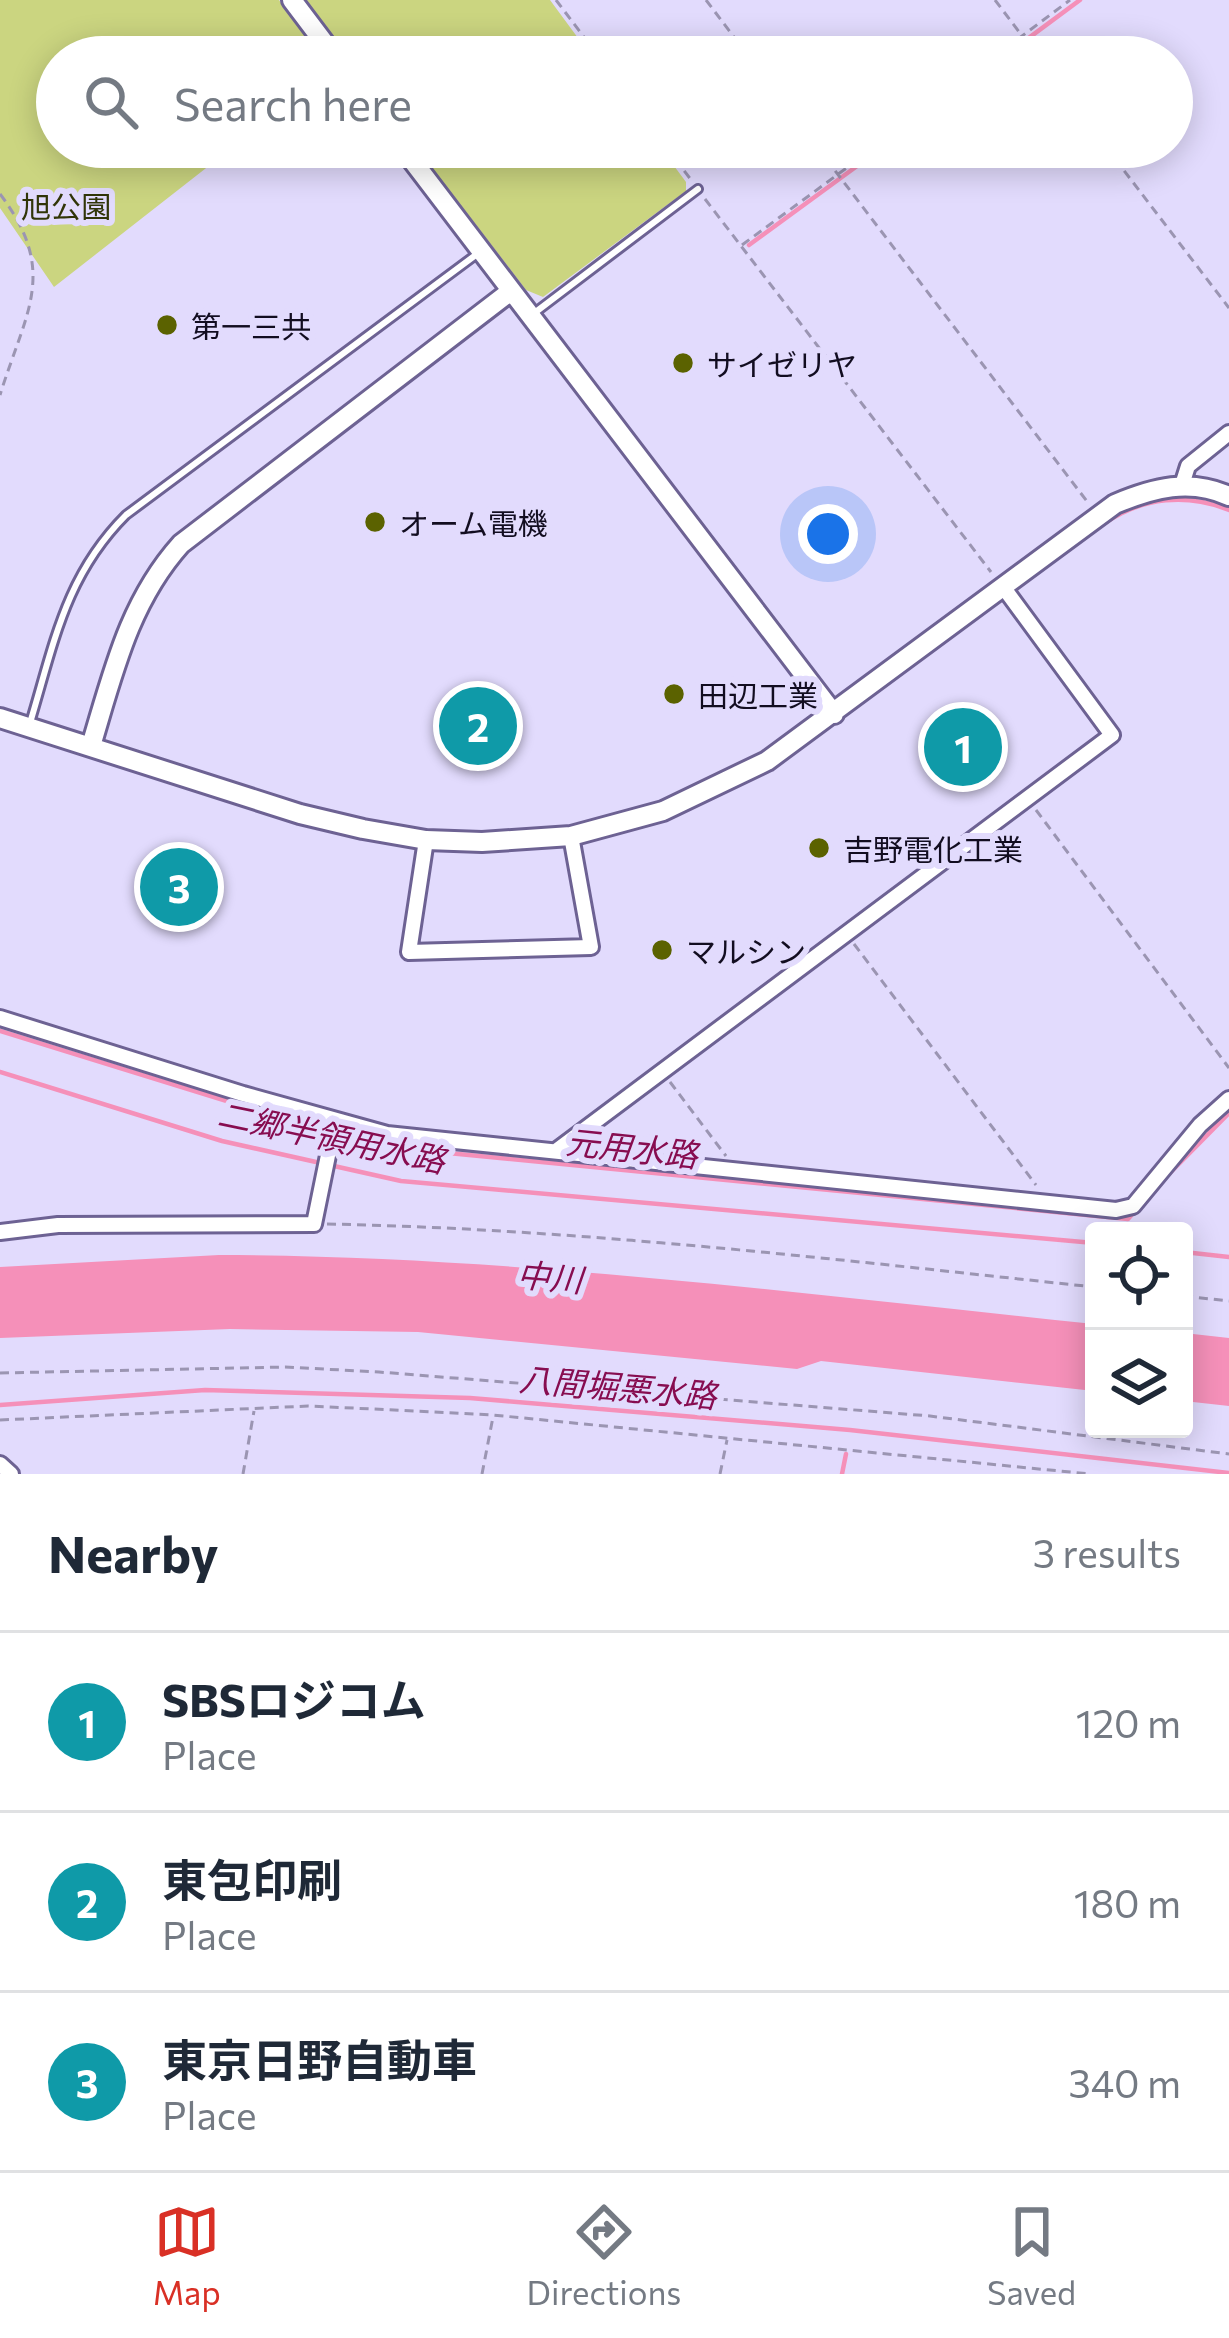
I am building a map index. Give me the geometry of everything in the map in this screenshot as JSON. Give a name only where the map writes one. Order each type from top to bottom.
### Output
[{"type":"street","points":[[292,0],[319,36]]},
{"type":"street","points":[[419,168],[833,714]]},
{"type":"street","points":[[91,746],[140,599],[181,544],[511,291]]},
{"type":"street","points":[[1182,485],[1188,466],[1229,433]]},
{"type":"street","points":[[0,718],[300,814],[427,840],[571,836],[663,811],[767,761],[1096,517],[1138,494],[1182,485],[1229,496]]},
{"type":"street","points":[[556,1150],[1112,735],[1004,588]]},
{"type":"street","points":[[427,840],[409,952],[591,947],[571,836]]},
{"type":"street","points":[[0,1018],[387,1134],[1116,1210],[1133,1206],[1200,1125],[1229,1099]]},
{"type":"street","points":[[0,1232],[58,1225],[314,1224],[335,1121]]},
{"type":"street","points":[[0,1464],[11,1474]]},
{"type":"lane","points":[[530,316],[698,189]]},
{"type":"lane","points":[[28,727],[70,595],[99,542],[126,515],[481,251]]},
{"type":"path","points":[[556,0],[583,36]]},
{"type":"path","points":[[706,0],[733,36]]},
{"type":"path","points":[[994,0],[1022,36],[1070,0]]},
{"type":"path","points":[[682,168],[1004,588]]},
{"type":"path","points":[[833,168],[1096,517]]},
{"type":"path","points":[[741,246],[847,168]]},
{"type":"path","points":[[1122,168],[1229,308]]},
{"type":"path","points":[[0,194],[26,231],[36,267],[0,395]]},
{"type":"path","points":[[1026,797],[1229,1068]]},
{"type":"path","points":[[846,933],[1048,1201]]},
{"type":"path","points":[[662,1071],[736,1169]]},
{"type":"path","points":[[314,1224],[481,1228],[1085,1286]]},
{"type":"path","points":[[1193,1297],[1229,1300]]},
{"type":"path","points":[[0,1373],[285,1367],[379,1372],[930,1416],[1229,1454]]},
{"type":"path","points":[[0,1420],[308,1406],[493,1415],[1090,1474]]},
{"type":"path","points":[[243,1474],[255,1409]]},
{"type":"path","points":[[482,1474],[493,1415]]},
{"type":"path","points":[[721,1474],[727,1437]]},
{"type":"path","points":[[960,1474],[962,1461]]},
{"type":"green space","name":"旭公園","points":[[0,0],[279,0],[306,36],[36,36],[36,168],[206,168],[54,287],[0,208]]},
{"type":"green space","points":[[303,0],[550,0],[577,36],[331,36]]},
{"type":"green space","points":[[432,168],[676,168],[686,182],[686,191],[543,297],[526,290]]},
{"type":"water","name":"中川","points":[[219,1255],[438,1262],[767,1289],[1085,1323],[1085,1390],[821,1361],[797,1369],[418,1332],[230,1329],[0,1338],[0,1267]]},
{"type":"water","points":[[1193,1334],[1229,1338],[1229,1406],[1193,1402]]},
{"type":"waterway","points":[[1031,36],[1080,0]]},
{"type":"waterway","points":[[749,245],[854,168]]},
{"type":"waterway","points":[[1105,523],[1134,508],[1165,500],[1197,501],[1229,510]]},
{"type":"waterway","points":[[1029,611],[1014,590],[1042,569]]},
{"type":"waterway","name":"元用水路","points":[[0,1031],[327,1132]]},
{"type":"waterway","name":"二郷半領用水路","points":[[0,1072],[222,1141],[401,1181],[1085,1242]]},
{"type":"waterway","name":"元用水路","points":[[1162,1181],[1229,1113]]},
{"type":"waterway","name":"元用水路","points":[[338,1135],[376,1146],[1128,1219],[1134,1212]]},
{"type":"waterway","name":"二郷半領用水路","points":[[1193,1253],[1229,1257]]},
{"type":"waterway","name":"八間堀悪水路","points":[[0,1405],[205,1390],[470,1398],[850,1430],[1229,1473]]},
{"type":"waterway","points":[[842,1474],[846,1454]]},
{"type":"place","name":"第一三共","points":[[167,325]]},
{"type":"place","name":"サイゼリヤ","points":[[683,363]]},
{"type":"place","name":"オーム電機","points":[[375,522]]},
{"type":"place","name":"田辺工業","points":[[674,694]]},
{"type":"place","name":"東包印刷","points":[[478,726]]},
{"type":"place","name":"SBSロジコム","points":[[963,747]]},
{"type":"place","name":"吉野電化工業","points":[[819,848]]},
{"type":"place","name":"東京日野自動車","points":[[179,887]]},
{"type":"place","name":"マルシン","points":[[662,950]]}]
